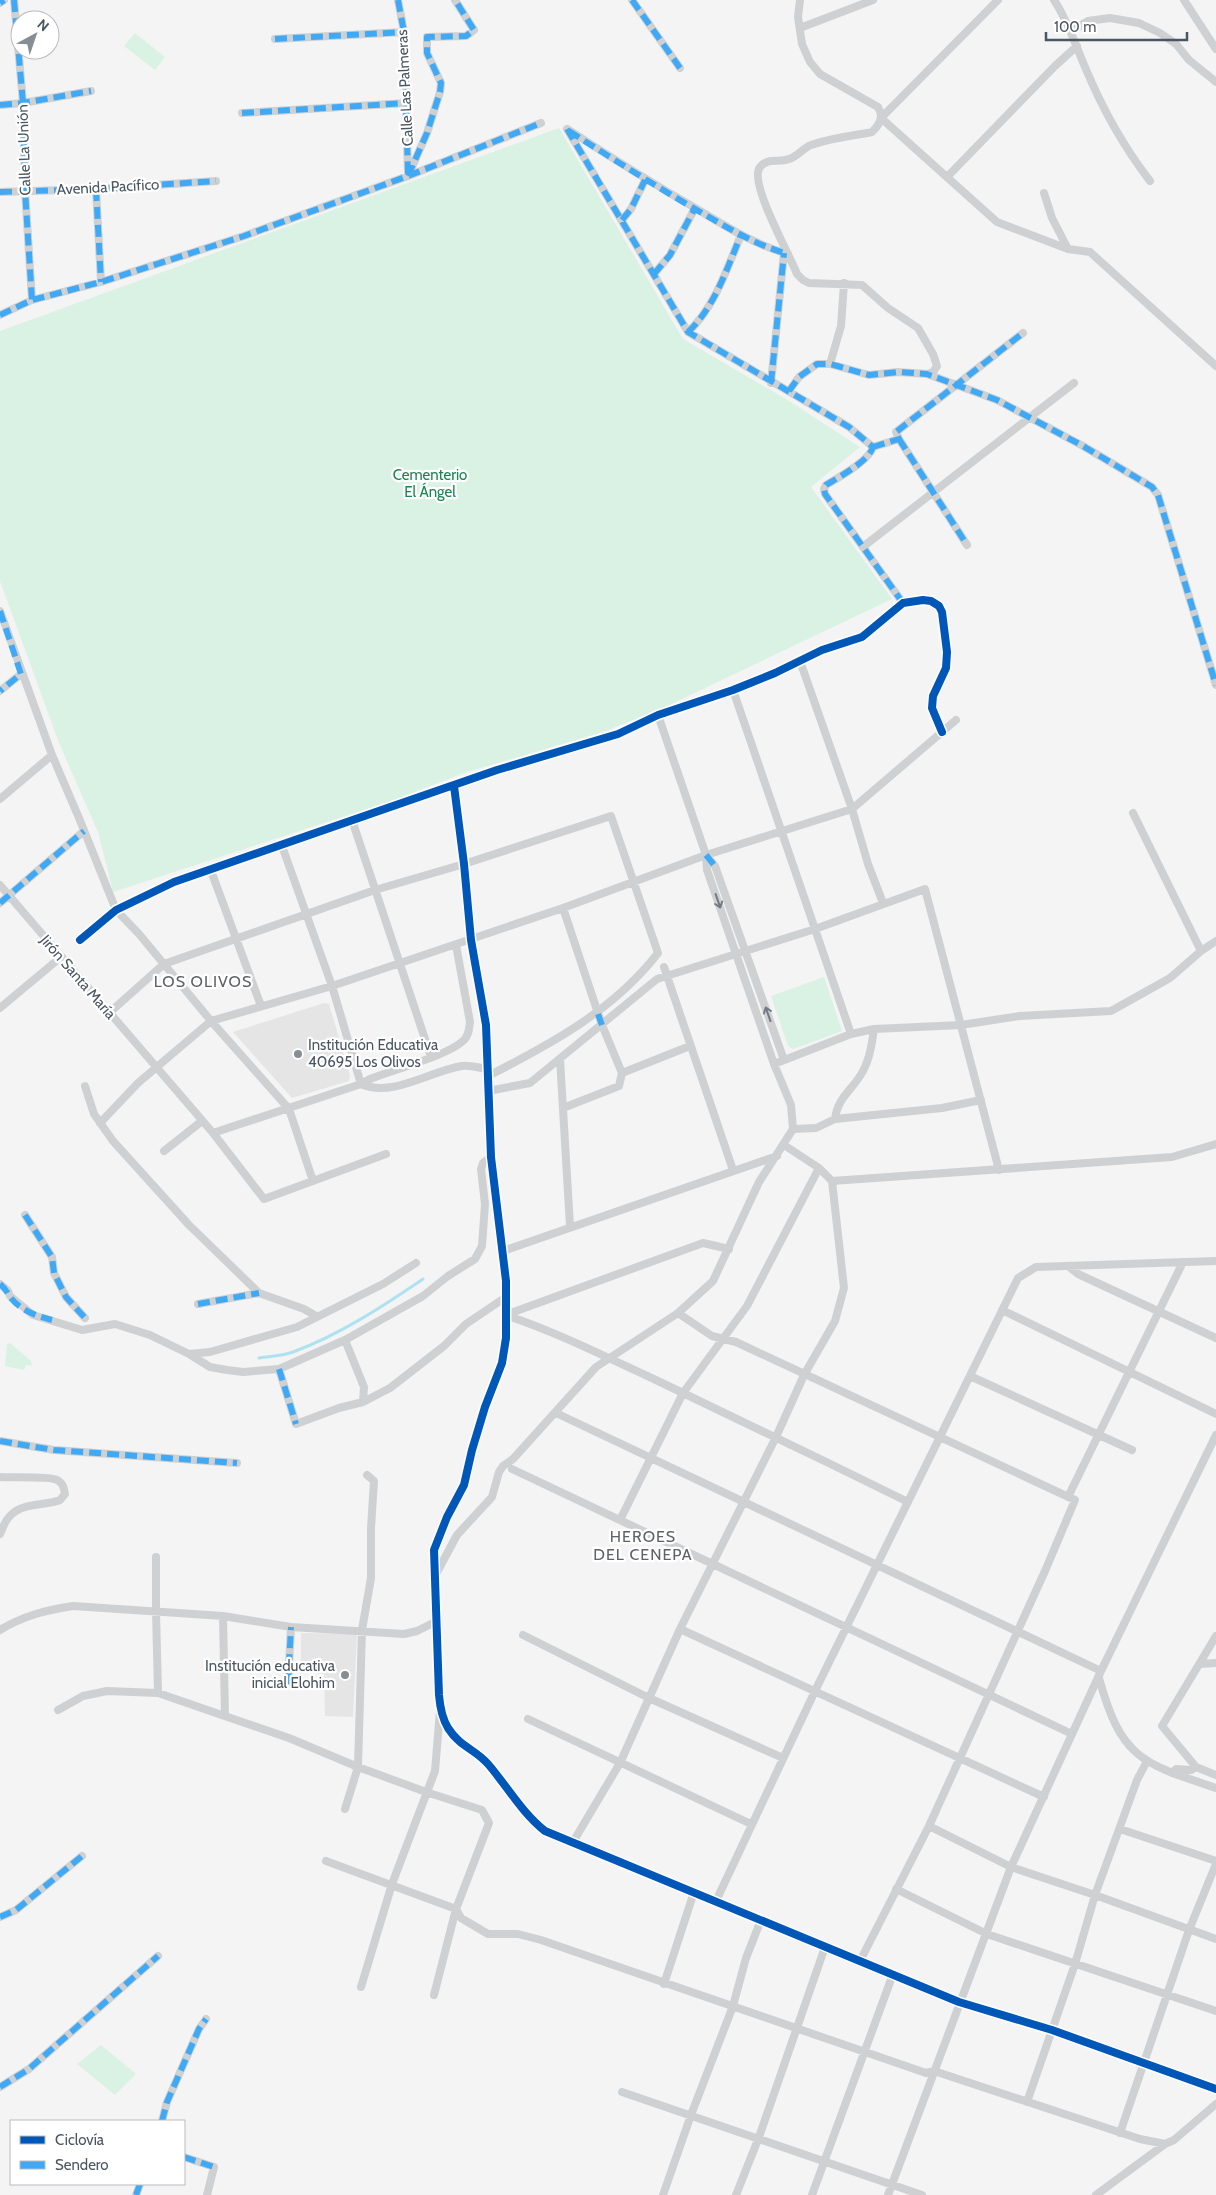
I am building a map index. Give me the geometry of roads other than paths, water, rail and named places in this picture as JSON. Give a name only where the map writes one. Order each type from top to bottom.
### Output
[{"type":"street","points":[[0,3],[4,0]]},
{"type":"street","name":"Calle La Unión","points":[[14,0],[23,104],[25,190],[32,300]]},
{"type":"street","name":"Calle Las Palmeras","points":[[398,0],[404,32],[408,176]]},
{"type":"street","points":[[408,176],[436,106],[441,83],[426,53],[427,37],[466,36],[474,30],[455,0]]},
{"type":"street","points":[[632,0],[680,68]]},
{"type":"street","points":[[800,0],[798,17],[802,44],[810,62],[820,74],[878,107],[881,118],[997,222],[1068,249],[1090,252],[1216,366]]},
{"type":"street","points":[[800,28],[873,0]]},
{"type":"street","points":[[927,374],[933,372],[937,366],[934,354],[918,328],[888,308],[862,285],[809,283],[797,274],[769,214],[757,172],[769,160],[790,159],[812,145],[872,132],[879,125],[881,118],[998,0]]},
{"type":"street","points":[[1054,0],[1077,46],[1104,109],[1132,158],[1150,181]]},
{"type":"street","points":[[1184,0],[1216,49]]},
{"type":"street","points":[[1070,31],[1088,22],[1110,18],[1139,23],[1160,32],[1176,44],[1189,60],[1216,82]]},
{"type":"street","points":[[275,39],[404,32]]},
{"type":"street","points":[[947,177],[1055,66],[1077,46]]},
{"type":"street","points":[[0,105],[23,104],[91,91]]},
{"type":"street","points":[[242,113],[406,103]]},
{"type":"street","points":[[0,315],[32,300],[101,282],[244,236],[408,176],[541,123]]},
{"type":"street","points":[[786,253],[770,249],[741,235],[645,180],[567,129],[688,332],[771,383],[849,427],[874,447]]},
{"type":"street","points":[[622,220],[631,208],[645,180]]},
{"type":"street","name":"Avenida Pacífico","points":[[0,192],[96,189],[216,181]]},
{"type":"street","points":[[96,189],[101,282]]},
{"type":"street","points":[[1044,193],[1052,218],[1068,249]]},
{"type":"street","points":[[654,274],[670,254],[695,208]]},
{"type":"street","points":[[688,332],[696,325],[715,295],[741,235]]},
{"type":"street","points":[[771,383],[786,253]]},
{"type":"street","points":[[830,364],[841,326],[844,283]]},
{"type":"street","points":[[967,545],[896,432],[1023,333]]},
{"type":"street","points":[[789,392],[799,377],[817,364],[830,364],[870,374],[898,372],[927,374],[997,400],[1083,446],[1152,487],[1158,495],[1216,685]]},
{"type":"street","points":[[864,546],[1074,383]]},
{"type":"street","points":[[874,447],[899,439]]},
{"type":"street","points":[[874,447],[872,453],[826,485],[824,489],[825,494],[903,603]]},
{"type":"street","points":[[80,940],[116,910],[145,894],[210,868],[282,846],[497,770],[618,734],[658,715],[733,690],[822,650],[862,637],[903,603],[923,600],[939,606],[942,612],[947,652],[946,668],[933,696],[932,708],[942,732]]},
{"type":"street","points":[[0,611],[52,756],[116,910],[139,934],[211,1021],[290,1109],[313,1181],[386,1154]]},
{"type":"street","points":[[800,661],[852,808],[868,864],[883,903]]},
{"type":"street","points":[[0,691],[21,674]]},
{"type":"street","points":[[733,690],[851,1034]]},
{"type":"street","points":[[434,1578],[457,1535],[492,1497],[499,1472],[503,1466],[513,1459],[596,1367],[678,1313],[713,1281],[759,1182],[794,1129],[791,1105],[774,1064],[707,870],[706,855],[658,715]]},
{"type":"street","points":[[100,1123],[138,1083],[211,1021],[332,986],[456,945],[706,855],[783,832],[852,808],[956,720]]},
{"type":"street","points":[[0,798],[52,756]]},
{"type":"street","points":[[361,1987],[392,1884],[435,1771],[440,1709],[434,1550],[447,1517],[464,1485],[485,1407],[502,1363],[506,1338],[503,1251],[491,1157],[486,1025],[471,940],[454,786]]},
{"type":"street","points":[[1133,813],[1201,950]]},
{"type":"street","points":[[109,1013],[164,964],[236,937],[305,914],[375,890],[464,864],[611,816],[658,953],[635,980],[598,1013],[545,1047],[488,1072],[461,1066],[386,1087],[372,1089],[361,1084],[332,986],[305,914],[282,846]]},
{"type":"street","points":[[352,820],[431,1056]]},
{"type":"street","points":[[0,903],[84,831]]},
{"type":"street","points":[[706,855],[716,866],[784,1060]]},
{"type":"street","points":[[210,868],[261,1006]]},
{"type":"street","name":"Jirón Santa María","points":[[0,885],[213,1133],[264,1199],[313,1181]]},
{"type":"street","points":[[488,1090],[530,1083],[602,1026],[657,979],[815,929],[925,889],[999,1170]]},
{"type":"street","points":[[563,908],[602,1026],[622,1074],[619,1086],[563,1108]]},
{"type":"street","points":[[774,1064],[851,1034],[874,1029],[961,1025],[1020,1016],[1111,1011],[1170,978],[1201,950],[1216,941]]},
{"type":"street","points":[[213,1133],[361,1084],[457,1045],[468,1034],[470,1022],[456,945]]},
{"type":"street","points":[[0,1008],[61,957]]},
{"type":"street","points":[[664,967],[733,1170]]},
{"type":"street","points":[[835,1119],[837,1107],[863,1072],[870,1055],[874,1029]]},
{"type":"street","points":[[622,1074],[690,1046]]},
{"type":"street","points":[[560,1059],[570,1226]]},
{"type":"street","points":[[85,1086],[94,1114],[113,1141],[188,1225],[260,1293],[304,1309],[316,1316]]},
{"type":"street","points":[[794,1129],[816,1128],[835,1119],[942,1108],[981,1100]]},
{"type":"street","points":[[164,1151],[202,1121]]},
{"type":"street","points":[[832,1180],[1172,1157],[1216,1144]]},
{"type":"street","points":[[573,1842],[620,1763],[680,1629],[776,1437],[804,1375],[835,1321],[844,1288],[832,1180],[820,1168],[784,1145]]},
{"type":"street","points":[[503,1251],[570,1226],[776,1156]]},
{"type":"street","points":[[0,1284],[8,1291],[10,1296],[33,1316],[52,1320],[72,1329],[82,1330],[115,1324],[150,1335],[190,1354],[210,1367],[243,1372],[280,1369],[345,1340],[423,1296],[448,1276],[475,1259],[482,1246],[485,1204],[481,1169],[484,1163],[491,1157]]},
{"type":"street","points":[[620,1520],[683,1393],[750,1299],[820,1168]]},
{"type":"street","points":[[25,1215],[52,1257],[54,1273],[66,1297],[86,1318]]},
{"type":"street","points":[[504,1314],[703,1243],[729,1249]]},
{"type":"street","points":[[716,1901],[815,1691],[1018,1278],[1036,1267],[1216,1261]]},
{"type":"street","points":[[1068,1497],[1183,1262]]},
{"type":"street","points":[[190,1354],[210,1352],[296,1327],[383,1284],[416,1263]]},
{"type":"street","points":[[1068,1266],[1078,1274],[1216,1338]]},
{"type":"street","points":[[198,1304],[260,1293]]},
{"type":"street","points":[[280,1369],[296,1424],[339,1408],[363,1402],[390,1388],[444,1346],[466,1324],[506,1297]]},
{"type":"street","points":[[1002,1310],[1216,1414]]},
{"type":"street","points":[[678,1313],[712,1336],[724,1338],[846,1393],[1075,1500],[1045,1571],[1016,1631],[929,1826],[860,1961]]},
{"type":"street","points":[[504,1314],[609,1358],[908,1502]]},
{"type":"street","points":[[345,1340],[364,1387],[363,1402]]},
{"type":"street","points":[[970,1376],[1132,1450]]},
{"type":"street","points":[[556,1413],[1016,1631],[1100,1674]]},
{"type":"street","points":[[888,2195],[959,2002],[987,1934],[1010,1867],[1100,1674],[1216,1435]]},
{"type":"street","points":[[0,1441],[54,1450],[237,1463]]},
{"type":"street","points":[[512,1468],[1072,1734]]},
{"type":"street","points":[[345,1809],[358,1767],[362,1630],[371,1578],[370,1528],[374,1480],[367,1475]]},
{"type":"street","points":[[0,1478],[50,1478],[64,1486],[65,1494],[60,1500],[31,1506],[15,1512],[9,1516],[0,1534]]},
{"type":"street","points":[[156,1557],[158,1693]]},
{"type":"street","points":[[0,1630],[20,1618],[73,1606],[223,1616],[290,1627],[404,1634],[417,1631],[437,1621]]},
{"type":"street","points":[[223,1616],[225,1716]]},
{"type":"street","points":[[288,1684],[290,1627]]},
{"type":"street","points":[[680,1629],[1044,1797]]},
{"type":"street","points":[[523,1635],[649,1698],[783,1758]]},
{"type":"street","points":[[1216,1636],[1162,1726],[1196,1768],[1214,1774],[1216,1765]]},
{"type":"street","points":[[1200,1664],[1216,1663]]},
{"type":"street","points":[[1100,1674],[1107,1708],[1127,1746],[1147,1761],[1172,1773],[1216,1788]]},
{"type":"street","points":[[58,1710],[83,1696],[107,1691],[158,1693],[289,1738],[358,1767],[482,1810],[489,1823],[456,1908],[434,1995]]},
{"type":"street","points":[[440,1709],[447,1726],[460,1744],[486,1762],[532,1822],[545,1832],[959,2002],[1052,2030],[1216,2089]]},
{"type":"street","points":[[528,1719],[751,1824]]},
{"type":"street","points":[[1027,2102],[1075,1964],[1096,1895],[1137,1780],[1147,1761]]},
{"type":"street","points":[[1172,1773],[1176,1769],[1191,1770],[1196,1768]]},
{"type":"street","points":[[929,1826],[1010,1867],[1096,1895],[1216,1939]]},
{"type":"street","points":[[1120,1829],[1216,1863],[1189,1930],[1120,2133]]},
{"type":"street","points":[[0,1916],[16,1910],[82,1856]]},
{"type":"street","points":[[326,1860],[456,1908],[461,1918],[488,1934],[518,1934],[541,1940],[926,2074],[934,2071],[1120,2133],[1164,2144]]},
{"type":"street","points":[[896,1889],[987,1934],[1216,2011]]},
{"type":"street","points":[[664,1984],[694,1892]]},
{"type":"street","points":[[663,2195],[691,2115],[733,2006],[746,1958],[761,1920]]},
{"type":"street","points":[[736,2195],[759,2137],[825,1947]]},
{"type":"street","points":[[0,2087],[29,2069],[158,1956]]},
{"type":"street","points":[[812,2195],[866,2053],[893,1974]]},
{"type":"street","points":[[162,2120],[199,2029],[206,2019]]},
{"type":"street","points":[[622,2092],[759,2137],[823,2162],[922,2195]]},
{"type":"street","points":[[1096,2195],[1164,2144],[1174,2140],[1216,2104]]},
{"type":"street","points":[[185,2157],[214,2167],[207,2195]]},
{"type":"waterway","points":[[259,1358],[289,1353],[344,1329],[423,1279]]},
{"type":"place","name":"Institución Educativa 40695 Los Olivos","points":[[298,1054]]},
{"type":"place","name":"Institución educativa inicial Elohim","points":[[345,1675]]},
{"type":"district","name":"LOS OLIVOS","points":[[203,981]]},
{"type":"district","name":"HEROES DEL CENEPA","points":[[643,1545]]},
{"type":"park label","name":"Cementerio El Ángel","points":[[430,484]]}]
